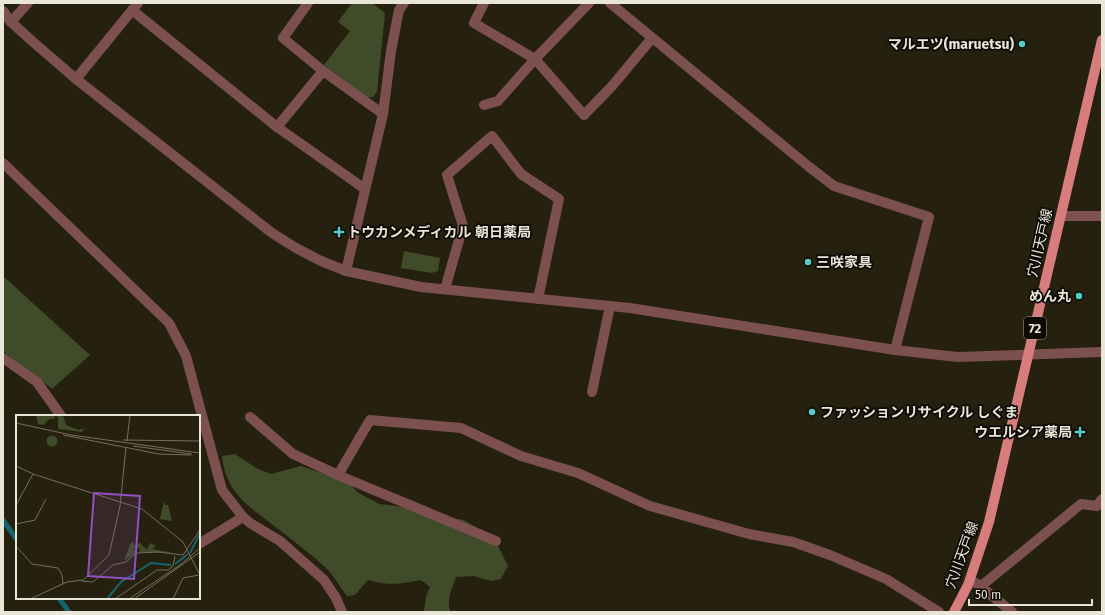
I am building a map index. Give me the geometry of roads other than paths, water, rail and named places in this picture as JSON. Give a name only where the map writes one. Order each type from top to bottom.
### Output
[{"type":"main road","name":"穴川天戸線","points":[[954,612],[970,578],[989,522],[1102,40]]},
{"type":"street","points":[[11,22],[28,3]]},
{"type":"street","points":[[308,3],[283,38],[323,70],[383,114]]},
{"type":"street","points":[[346,271],[383,114],[399,10],[404,3]]},
{"type":"street","points":[[484,3],[474,23],[534,59],[584,115],[613,85],[652,38]]},
{"type":"street","points":[[484,105],[498,101],[534,59],[589,3]]},
{"type":"street","points":[[610,3],[834,186],[929,217],[895,350]]},
{"type":"street","points":[[76,79],[135,7],[277,127],[365,189]]},
{"type":"street","points":[[3,11],[11,22],[76,79],[272,233],[321,261],[346,271],[421,287],[610,306],[895,350],[958,357],[1102,352]]},
{"type":"street","points":[[277,127],[323,70]]},
{"type":"street","points":[[445,289],[463,226],[447,175],[492,136],[521,174],[559,199],[538,299]]},
{"type":"street","points":[[3,163],[169,323],[186,356],[222,490],[243,517],[250,523],[280,541],[324,580],[336,598],[342,612]]},
{"type":"street","points":[[1061,216],[1102,216]]},
{"type":"street","points":[[592,392],[610,306]]},
{"type":"street","points":[[3,358],[36,382],[60,415]]},
{"type":"street","points":[[250,417],[293,454],[338,475],[496,541]]},
{"type":"street","points":[[338,475],[370,420],[461,428],[521,456],[578,473],[650,506],[749,534],[792,542],[830,555],[886,579],[939,612]]},
{"type":"street","points":[[980,587],[1081,504],[1100,505]]},
{"type":"street","points":[[200,543],[243,517]]},
{"type":"street","points":[[970,578],[1012,612]]},
{"type":"waterway","points":[[3,520],[16,539]]},
{"type":"waterway","points":[[60,599],[69,612]]},
{"type":"place","name":"マルエツ(maruetsu)","points":[[1022,44]]},
{"type":"place","name":"トウカンメディカル 朝日薬局","points":[[339,232]]},
{"type":"place","name":"三咲家具","points":[[808,262]]},
{"type":"place","name":"めん丸","points":[[1079,296]]},
{"type":"place","name":"ファッションリサイクル しぐま","points":[[812,412]]},
{"type":"place","name":"ウエルシア薬局","points":[[1080,432]]}]
